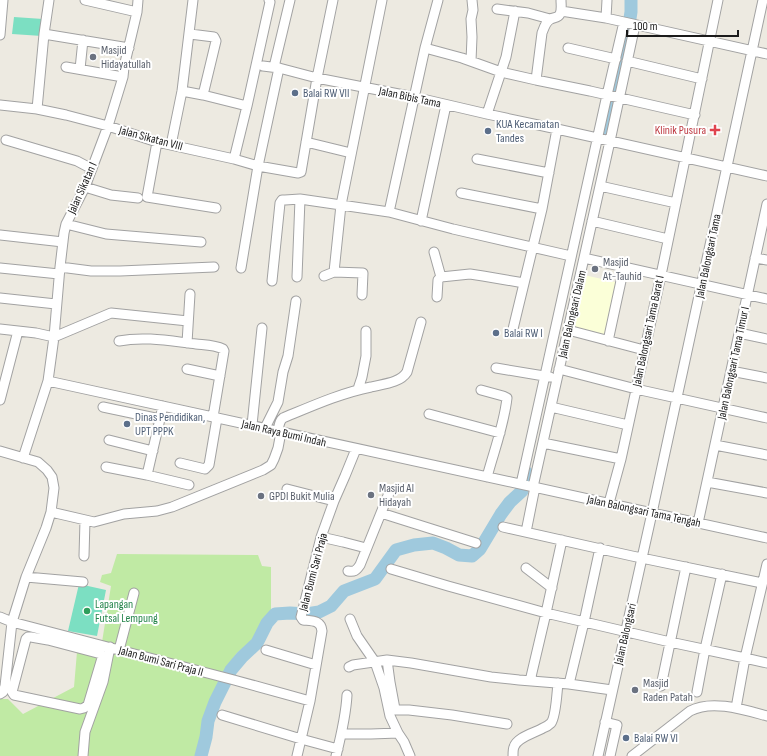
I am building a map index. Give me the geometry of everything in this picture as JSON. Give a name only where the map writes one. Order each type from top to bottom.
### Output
[{"type":"street","points":[[0,35],[3,0]]},
{"type":"street","points":[[38,109],[44,34],[49,0]]},
{"type":"street","points":[[85,0],[138,12]]},
{"type":"street","name":"Jalan Sikatan I","points":[[23,458],[48,380],[54,338],[62,242],[66,224],[85,187],[108,126],[123,77],[138,12],[138,0]]},
{"type":"street","points":[[171,145],[182,92],[193,0]]},
{"type":"street","points":[[234,159],[270,2],[269,0]]},
{"type":"street","points":[[241,268],[258,166],[290,0]]},
{"type":"street","points":[[333,0],[316,78],[306,142],[351,154]]},
{"type":"street","points":[[334,272],[341,205],[382,0]]},
{"type":"street","points":[[389,212],[425,48],[438,0]]},
{"type":"street","points":[[471,60],[472,0]]},
{"type":"street","points":[[497,9],[528,13],[550,19],[558,16],[561,11],[562,0]]},
{"type":"street","points":[[606,18],[607,0]]},
{"type":"street","name":"Jalan Balongsari Tama Barat I","points":[[609,503],[621,459],[661,275],[718,0]]},
{"type":"street","name":"Jalan Balongsari Tama","points":[[652,513],[763,0]]},
{"type":"street","points":[[487,114],[502,72],[514,11]]},
{"type":"street","points":[[561,11],[606,18],[767,54]]},
{"type":"street","points":[[536,80],[542,33],[550,19]]},
{"type":"street","points":[[526,532],[528,485],[551,378],[571,256],[604,140],[613,96],[616,59],[629,23]]},
{"type":"street","points":[[604,140],[613,96],[627,61],[629,23]]},
{"type":"street","points":[[44,34],[129,48]]},
{"type":"street","points":[[190,34],[214,37],[216,41],[203,95]]},
{"type":"street","points":[[80,69],[83,40]]},
{"type":"street","points":[[425,48],[471,60],[502,72],[695,115]]},
{"type":"street","points":[[568,48],[616,59]]},
{"type":"street","points":[[627,61],[702,79]]},
{"type":"street","name":"Jalan Bibis Tama","points":[[263,66],[414,97],[767,176]]},
{"type":"street","points":[[66,67],[123,77]]},
{"type":"street","points":[[182,92],[203,95],[247,106]]},
{"type":"street","name":"Jalan Sikatan VIII","points":[[0,105],[38,109],[66,115],[108,126],[157,142],[234,159],[258,166],[298,173],[301,172],[306,142]]},
{"type":"street","points":[[421,220],[446,105]]},
{"type":"street","points":[[513,329],[542,209],[557,129]]},
{"type":"street","points":[[6,140],[77,161],[92,169]]},
{"type":"street","name":"Jalan Balongsari Dalam","points":[[528,485],[543,443],[551,407],[551,378],[559,370],[600,186],[604,140]]},
{"type":"street","points":[[157,142],[147,197],[216,208]]},
{"type":"street","points":[[477,159],[549,173]]},
{"type":"street","points":[[600,186],[676,203]]},
{"type":"street","points":[[85,187],[111,195],[138,198]]},
{"type":"street","points":[[461,192],[542,209]]},
{"type":"street","points":[[272,281],[280,203],[282,200],[300,199],[389,212],[571,256]]},
{"type":"street","points":[[297,277],[300,199]]},
{"type":"street","name":"Jalan Balongsari Tama Timur I","points":[[698,523],[755,258],[765,223],[767,204]]},
{"type":"street","points":[[592,221],[668,239]]},
{"type":"street","points":[[66,224],[106,234],[201,242]]},
{"type":"street","points":[[0,235],[62,242]]},
{"type":"street","points":[[434,252],[441,277],[438,280],[438,297]]},
{"type":"street","points":[[584,258],[767,299]]},
{"type":"street","points":[[755,258],[767,260]]},
{"type":"street","points":[[0,268],[120,271],[214,267]]},
{"type":"street","points":[[608,341],[624,267]]},
{"type":"street","points":[[324,276],[334,272],[363,273],[362,295]]},
{"type":"street","points":[[441,277],[470,274],[524,283]]},
{"type":"street","points":[[187,343],[190,294]]},
{"type":"street","points":[[0,298],[56,304]]},
{"type":"street","points":[[265,428],[278,402],[283,372],[288,356],[296,301]]},
{"type":"street","points":[[0,329],[54,338],[111,313],[188,321]]},
{"type":"street","points":[[51,512],[94,522],[124,514],[157,510],[172,507],[263,470],[271,465],[278,448],[281,419],[358,389],[388,384],[405,376],[421,322]]},
{"type":"street","points":[[252,425],[262,328]]},
{"type":"street","points":[[568,330],[644,350]]},
{"type":"street","points":[[0,400],[18,331]]},
{"type":"street","points":[[358,389],[366,356],[366,331]]},
{"type":"street","points":[[739,333],[767,339]]},
{"type":"street","points":[[119,341],[143,339],[187,343],[223,349],[224,351],[209,465],[205,469],[180,463]]},
{"type":"street","points":[[496,368],[551,378]]},
{"type":"street","points":[[187,369],[220,376]]},
{"type":"street","points":[[559,370],[767,418]]},
{"type":"street","points":[[731,371],[767,378]]},
{"type":"street","name":"Jalan Raya Bumi Indah","points":[[48,380],[279,432],[528,485]]},
{"type":"street","points":[[481,390],[507,398],[500,433],[487,477]]},
{"type":"street","points":[[147,475],[163,406]]},
{"type":"street","points":[[103,407],[160,419]]},
{"type":"street","points":[[551,407],[628,425]]},
{"type":"street","points":[[429,414],[500,433]]},
{"type":"street","points":[[109,440],[153,451]]},
{"type":"street","points":[[543,443],[621,459]]},
{"type":"street","points":[[715,445],[767,455]]},
{"type":"street","name":"Jalan Bumi Sari Praja","points":[[297,756],[310,701],[322,628],[318,622],[303,620],[301,614],[321,537],[356,448]]},
{"type":"street","points":[[0,451],[38,462],[47,470],[52,478],[54,488],[51,512],[46,528],[26,577],[12,622],[5,686],[3,692],[0,694]]},
{"type":"street","points":[[106,468],[147,475],[189,485]]},
{"type":"street","points":[[707,482],[767,493]]},
{"type":"street","name":"Jalan Balongsari Tama Tengah","points":[[528,485],[767,538]]},
{"type":"street","points":[[287,489],[334,501]]},
{"type":"street","points":[[348,571],[353,572],[357,570],[389,492]]},
{"type":"street","points":[[381,513],[476,543]]},
{"type":"street","name":"Jalan Balongsari","points":[[598,756],[652,513]]},
{"type":"street","points":[[84,556],[85,520]]},
{"type":"street","points":[[503,527],[762,583]]},
{"type":"street","points":[[321,537],[366,548]]},
{"type":"street","points":[[530,681],[562,540]]},
{"type":"street","points":[[569,684],[600,548]]},
{"type":"street","points":[[736,708],[745,658],[767,564]]},
{"type":"street","points":[[661,686],[686,567]]},
{"type":"street","points":[[526,568],[552,588]]},
{"type":"street","points":[[391,569],[448,586],[584,622],[767,663]]},
{"type":"street","points":[[697,692],[722,574]]},
{"type":"street","points":[[26,577],[83,582]]},
{"type":"street","points":[[83,756],[85,732],[134,593]]},
{"type":"street","name":"Jalan Bumi Sari Praja II","points":[[0,617],[49,636],[114,649],[310,701]]},
{"type":"street","points":[[350,619],[357,636],[382,661],[390,682],[392,709],[390,716],[410,756]]},
{"type":"street","points":[[49,636],[102,654],[88,705],[84,708],[80,709],[13,694],[12,692],[26,639],[31,637],[49,636]]},
{"type":"street","points":[[266,650],[316,665]]},
{"type":"street","points":[[349,667],[353,665],[382,661],[411,663],[491,677],[569,684],[612,690]]},
{"type":"street","points":[[513,756],[516,742],[550,724],[552,721],[556,705],[558,683]]},
{"type":"street","points":[[222,715],[301,739],[337,752],[342,734],[347,705],[347,695]]},
{"type":"street","points":[[632,756],[695,708],[723,706],[767,716]]},
{"type":"street","points":[[392,709],[452,715],[507,724]]},
{"type":"street","points":[[605,722],[617,725],[610,756]]},
{"type":"street","points":[[342,734],[398,733]]},
{"type":"shaded area","points":[[584,275],[620,283],[608,337],[572,329]]},
{"type":"green space","points":[[14,17],[43,19],[42,36],[12,34]]},
{"type":"green space","points":[[117,554],[258,555],[262,566],[271,567],[271,611],[254,639],[237,653],[223,672],[205,717],[197,756],[0,756],[0,699],[8,699],[23,714],[74,687],[78,640],[102,642],[111,586],[100,582],[102,575],[111,573]]},
{"type":"green space","name":"Lapangan Futsal Lempung","points":[[79,584],[106,590],[97,636],[68,631]]},
{"type":"waterway","points":[[601,137],[612,100],[627,37],[631,12],[631,0]]},
{"type":"waterway","points":[[201,756],[208,721],[215,702],[231,670],[257,643],[267,623],[275,614],[307,614],[319,612],[331,606],[344,591],[375,579],[396,550],[414,545],[433,543],[459,555],[472,556],[480,549],[510,502],[522,491],[526,472]]},
{"type":"place","name":"Masjid Hidayatullah","points":[[93,57]]},
{"type":"place","name":"Balai RW VII","points":[[295,93]]},
{"type":"place","name":"Klinik Pusura","points":[[715,130]]},
{"type":"place","name":"KUA Kecamatan Tandes","points":[[488,131]]},
{"type":"place","name":"Masjid At-Tauhid","points":[[595,269]]},
{"type":"place","name":"Balai RW I","points":[[496,333]]},
{"type":"place","name":"Dinas Pendidikan, UPT PPPK","points":[[127,424]]},
{"type":"place","name":"Masjid Al Hidayah","points":[[371,495]]},
{"type":"place","name":"GPDI Bukit Mulia","points":[[261,496]]},
{"type":"place","name":"Lapangan Futsal Lempung","points":[[87,611]]},
{"type":"place","name":"Masjid Raden Patah","points":[[635,690]]},
{"type":"place","name":"Balai RW VI","points":[[626,738]]}]
